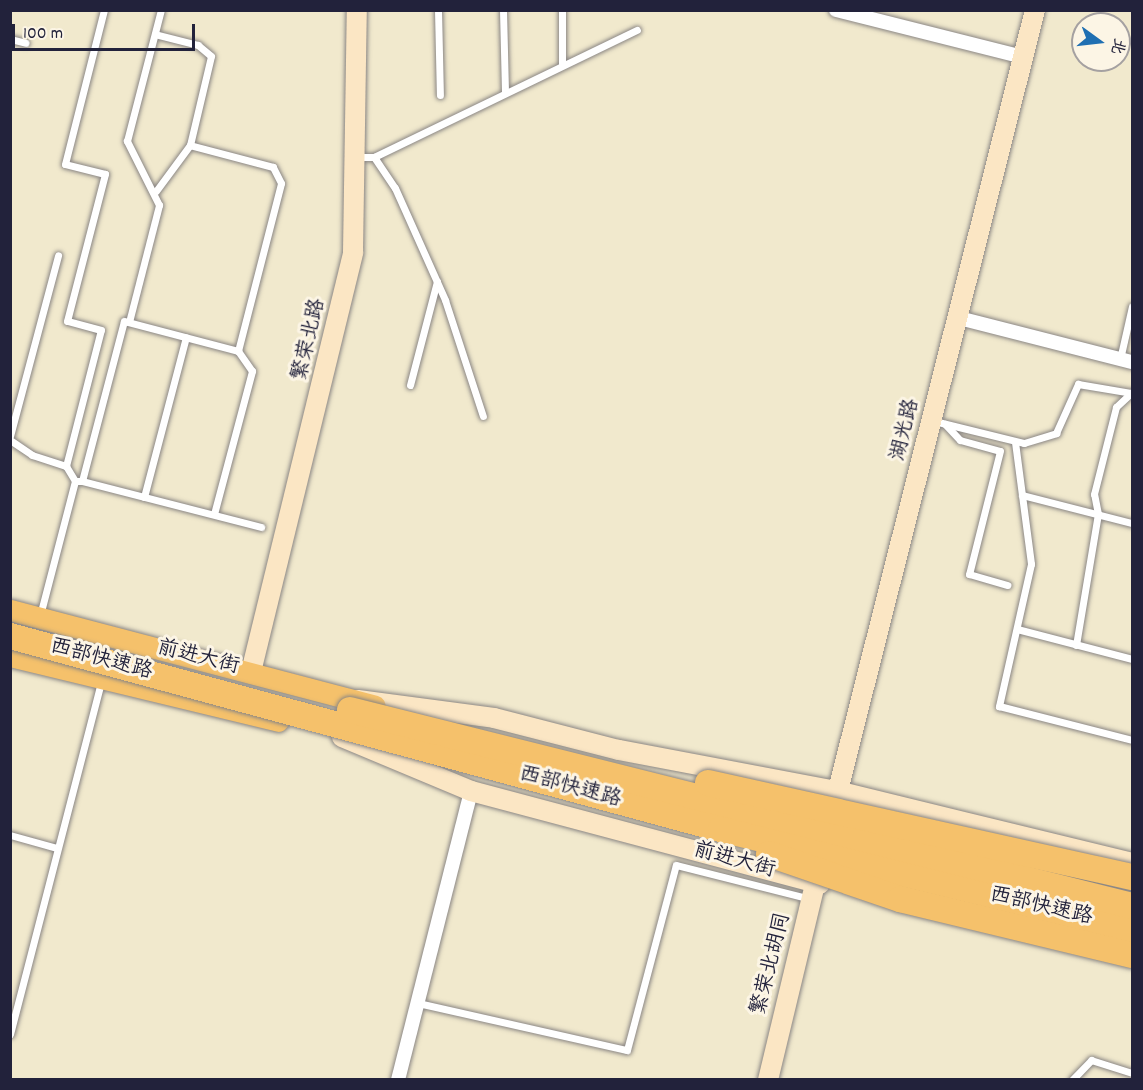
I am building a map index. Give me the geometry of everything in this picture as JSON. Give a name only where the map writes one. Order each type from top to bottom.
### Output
[{"type":"highway","name":"西部快速路","points":[[10,625],[1132,906]]},
{"type":"highway","name":"西部快速路","points":[[10,636],[721,829],[1132,929]]},
{"type":"highway","points":[[440,732],[918,826],[1132,877]]},
{"type":"highway","points":[[721,829],[789,864],[900,899],[1132,955]]},
{"type":"main road","name":"前进大街","points":[[10,610],[829,823],[1132,894]]},
{"type":"main road","name":"前进大街","points":[[10,656],[342,737],[1132,938]]},
{"type":"street","name":"繁荣北路","points":[[251,672],[341,319],[353,252],[366,157],[357,10]]},
{"type":"street","points":[[836,10],[1023,57]]},
{"type":"street","name":"湖光路","points":[[821,860],[837,791],[939,422],[959,318],[1035,10]]},
{"type":"street","points":[[959,318],[1126,360]]},
{"type":"street","name":"前进大街","points":[[350,698],[494,718],[619,750],[837,791],[1132,863]]},
{"type":"street","name":"前进大街","points":[[342,737],[471,791],[814,891],[1132,967]]},
{"type":"street","points":[[398,1080],[471,791]]},
{"type":"street","name":"繁荣北胡同","points":[[768,1080],[821,860]]},
{"type":"lane","points":[[66,466],[101,330],[67,321],[105,174],[65,164],[104,10]]},
{"type":"lane","points":[[129,322],[159,205],[156,192],[127,141],[161,10]]},
{"type":"lane","points":[[438,10],[440,95]]},
{"type":"lane","points":[[503,10],[505,92]]},
{"type":"lane","points":[[562,10],[562,65]]},
{"type":"lane","points":[[483,416],[437,280],[366,157],[637,30]]},
{"type":"lane","points":[[155,34],[198,45],[211,56],[189,145],[156,192]]},
{"type":"lane","points":[[10,39],[26,43]]},
{"type":"lane","points":[[189,145],[279,172],[281,183],[238,351]]},
{"type":"lane","points":[[58,255],[10,438],[32,455],[66,466],[78,481],[261,527]]},
{"type":"lane","points":[[410,386],[437,280]]},
{"type":"lane","points":[[1126,360],[1132,306]]},
{"type":"lane","points":[[39,617],[124,321],[238,351],[252,371],[214,514]]},
{"type":"lane","points":[[144,497],[186,337]]},
{"type":"lane","points":[[939,422],[1015,442],[1056,434],[1078,384],[1132,393]]},
{"type":"lane","points":[[1076,645],[1098,514],[1094,494],[1116,407],[1132,393]]},
{"type":"lane","points":[[939,422],[960,440],[1000,451],[969,574],[1007,585]]},
{"type":"lane","points":[[1015,442],[1030,564],[999,706],[1132,740]]},
{"type":"lane","points":[[1022,495],[1132,523]]},
{"type":"lane","points":[[1017,629],[1132,659]]},
{"type":"lane","points":[[10,1034],[102,678]]},
{"type":"lane","points":[[10,835],[57,848]]},
{"type":"lane","points":[[418,1003],[627,1050],[676,866],[814,891]]},
{"type":"lane","points":[[1072,1080],[1091,1060],[1132,1073]]}]
